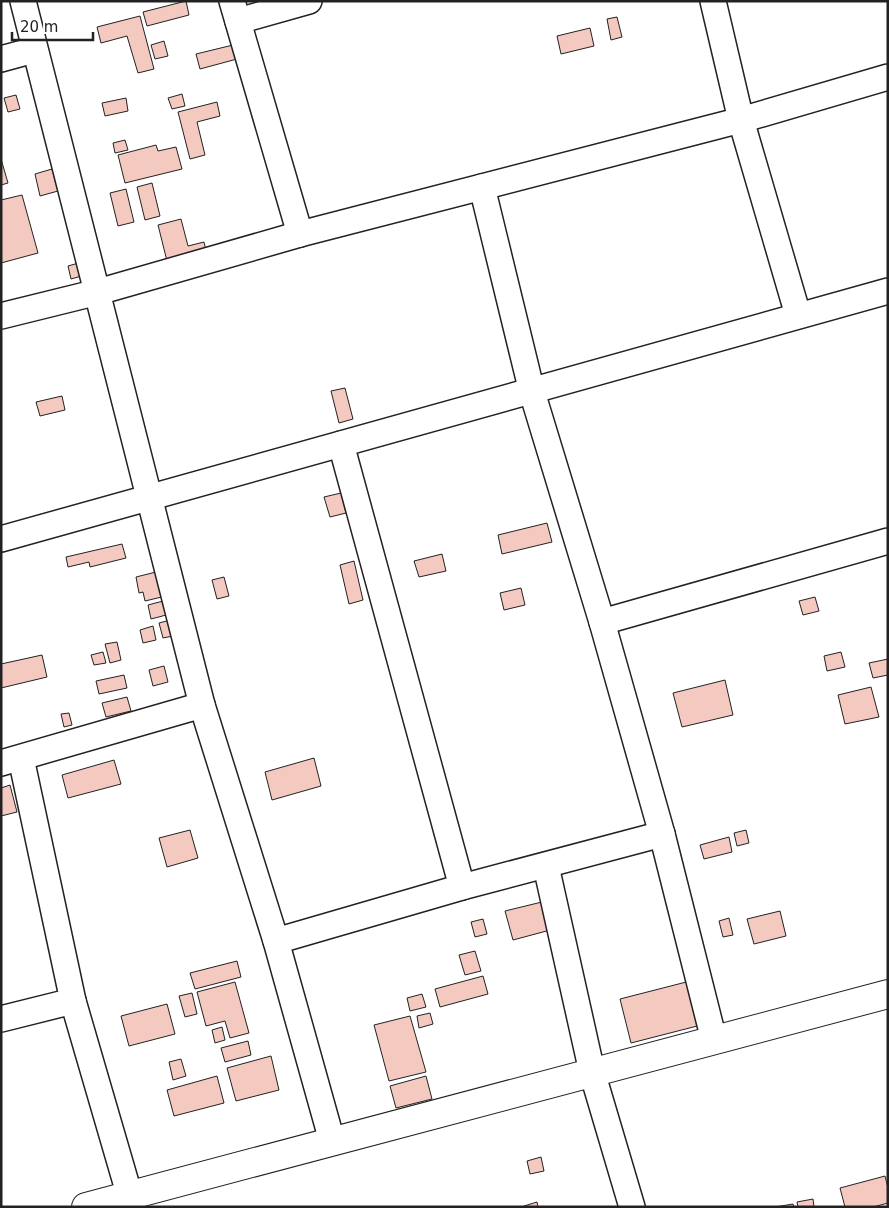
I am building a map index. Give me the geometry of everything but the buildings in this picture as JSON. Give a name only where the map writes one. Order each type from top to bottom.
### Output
[{"type":"street","points":[[23,1],[202,705],[276,941],[332,1141]]},
{"type":"street","points":[[300,234],[235,11],[309,1]]},
{"type":"street","points":[[713,1],[741,120],[798,315]]},
{"type":"street","points":[[1,59],[34,50]]},
{"type":"street","points":[[1,316],[98,292],[300,234],[741,120],[888,76]]},
{"type":"street","points":[[482,187],[532,392],[602,622],[662,834],[714,1040]]},
{"type":"street","points":[[1,539],[148,496],[532,392],[888,291]]},
{"type":"street","points":[[341,444],[462,888]]},
{"type":"street","points":[[602,622],[888,540]]},
{"type":"street","points":[[132,1201],[73,1001],[11,761],[202,705]]},
{"type":"street","points":[[276,941],[662,834]]},
{"type":"street","points":[[546,866],[592,1072],[632,1207]]},
{"type":"street","points":[[86,1207],[132,1201],[332,1141],[888,994]]},
{"type":"street","points":[[1,1019],[73,1001]]}]
